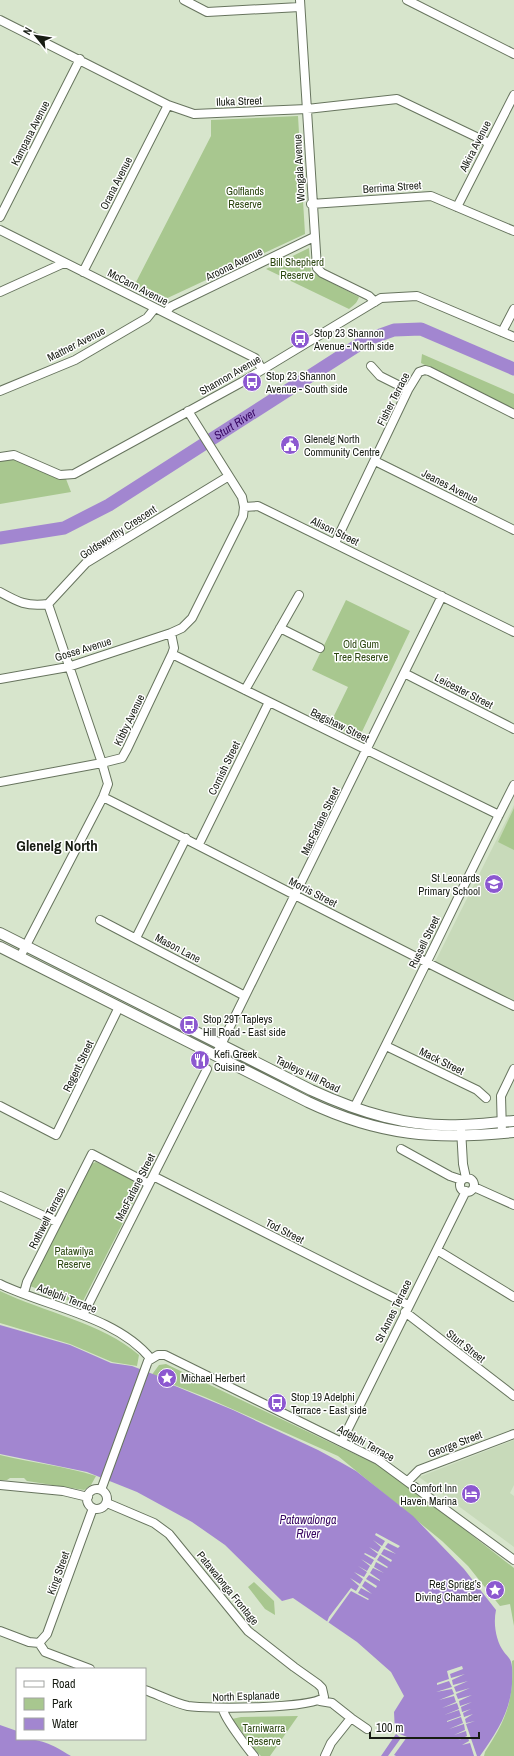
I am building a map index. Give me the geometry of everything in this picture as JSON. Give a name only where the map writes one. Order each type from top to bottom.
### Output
[{"type":"main road","name":"Tapleys Hill Road","points":[[0,933],[311,1090],[354,1108],[400,1120],[427,1124],[461,1125],[514,1121]]},
{"type":"main road","points":[[0,947],[308,1102],[348,1119],[374,1127],[404,1133],[461,1136],[514,1132]]},
{"type":"street","points":[[184,0],[207,12],[300,4]]},
{"type":"street","points":[[407,0],[514,54]]},
{"type":"street","name":"Wongala Avenue","points":[[300,4],[311,204],[317,268],[369,296],[375,302]]},
{"type":"street","name":"Iluka Street","points":[[0,20],[80,59],[168,105],[194,114],[307,110],[397,99],[489,143]]},
{"type":"street","name":"Kampana Avenue","points":[[0,217],[80,59]]},
{"type":"street","name":"Alkira Avenue","points":[[457,207],[514,96]]},
{"type":"street","name":"Orana Avenue","points":[[83,272],[168,105]]},
{"type":"street","name":"Berrima Street","points":[[311,204],[431,196],[514,231]]},
{"type":"street","name":"McCann Avenue","points":[[0,230],[255,358],[262,369]]},
{"type":"street","name":"Aroona Avenue","points":[[166,313],[170,307],[314,237]]},
{"type":"street","points":[[0,292],[64,263]]},
{"type":"street","name":"Shannon Avenue","points":[[0,457],[14,455],[60,475],[74,474],[262,369],[381,298],[417,296],[514,337]]},
{"type":"street","name":"Mattner Avenue","points":[[0,390],[74,360],[147,318],[155,308]]},
{"type":"street","points":[[502,332],[514,309]]},
{"type":"street","points":[[371,366],[380,376],[408,390]]},
{"type":"street","name":"Fisher Terrace","points":[[335,543],[376,461],[408,390],[419,372],[425,370],[430,372],[514,414]]},
{"type":"street","points":[[171,632],[182,628],[192,618],[243,516],[244,507],[242,497],[188,411]]},
{"type":"street","name":"Jeanes Avenue","points":[[376,461],[514,530]]},
{"type":"street","name":"Goldsworthy Crescent","points":[[48,604],[86,563],[229,476]]},
{"type":"street","name":"Alison Street","points":[[244,507],[258,506],[513,630]]},
{"type":"street","points":[[0,592],[17,602],[33,606],[48,604],[108,784],[103,797],[20,957]]},
{"type":"street","points":[[245,690],[299,595]]},
{"type":"street","name":"MacFarlane Street","points":[[216,1055],[296,896],[442,596]]},
{"type":"street","points":[[280,628],[320,648]]},
{"type":"street","name":"Kibby Avenue","points":[[102,763],[122,758],[172,654],[174,648],[171,632]]},
{"type":"street","name":"Gosse Avenue","points":[[0,679],[68,667],[171,632]]},
{"type":"street","name":"Bagshaw Street","points":[[172,654],[499,815]]},
{"type":"street","name":"Leicester Street","points":[[404,673],[514,728]]},
{"type":"street","name":"Cornish Street","points":[[199,844],[269,702]]},
{"type":"street","points":[[0,782],[102,763]]},
{"type":"street","name":"Russell Street","points":[[354,1108],[499,815],[512,794],[514,785]]},
{"type":"street","name":"Morris Street","points":[[103,797],[199,844],[426,963],[514,1006]]},
{"type":"street","points":[[136,938],[186,838]]},
{"type":"street","name":"Mason Lane","points":[[100,920],[246,996]]},
{"type":"street","name":"Regent Street","points":[[0,1106],[56,1135],[119,1007]]},
{"type":"street","name":"Mack Street","points":[[386,1046],[477,1090],[486,1098]]},
{"type":"street","name":"MacFarlane Street","points":[[83,1315],[207,1069]]},
{"type":"street","points":[[502,1133],[501,1096],[514,1069]]},
{"type":"street","points":[[461,1125],[464,1179],[461,1188],[466,1191],[470,1191],[474,1187]]},
{"type":"street","points":[[401,1149],[450,1176],[472,1180],[474,1187],[514,1205]]},
{"type":"street","name":"Rothwell Terrace","points":[[24,1293],[27,1282],[92,1154],[149,1184]]},
{"type":"street","name":"Tod Street","points":[[153,1176],[406,1309]]},
{"type":"street","name":"St Annes Terrace","points":[[342,1441],[406,1309],[466,1191]]},
{"type":"street","points":[[0,1196],[57,1222]]},
{"type":"street","points":[[437,1250],[514,1298]]},
{"type":"street","name":"Adelphi Terrace","points":[[0,1284],[83,1315],[139,1346],[150,1359],[158,1356],[170,1357],[378,1460],[514,1560]]},
{"type":"street","name":"Sturt Street","points":[[406,1309],[514,1396]]},
{"type":"street","points":[[102,1487],[91,1491],[88,1497],[88,1503],[93,1508],[99,1509],[107,1503],[106,1495],[102,1487],[145,1368],[150,1359]]},
{"type":"street","name":"George Street","points":[[408,1481],[419,1470],[514,1434]]},
{"type":"street","points":[[0,1485],[63,1491],[88,1497]]},
{"type":"street","name":"Patawalonga Frontage","points":[[107,1503],[163,1528],[248,1631],[288,1663],[318,1684],[322,1696],[329,1696],[332,1703],[367,1729]]},
{"type":"street","name":"King Street","points":[[39,1643],[47,1634],[93,1508]]},
{"type":"street","points":[[0,1631],[29,1642],[39,1643],[45,1652],[87,1668]]},
{"type":"street","name":"North Esplanade","points":[[146,1690],[186,1706],[222,1709],[292,1706],[322,1696]]},
{"type":"street","points":[[222,1709],[224,1717],[236,1730],[245,1746],[254,1756]]},
{"type":"street","points":[[325,1756],[331,1743],[351,1718]]},
{"type":"shaded area","name":"St Leonards Primary School","points":[[514,805],[514,1001],[435,962]]},
{"type":"shaded area","points":[[514,1440],[514,1485],[510,1493],[514,1496],[514,1547],[419,1477]]},
{"type":"green space","name":"Golflands Reserve","points":[[298,116],[305,234],[159,302],[133,288],[211,136],[211,120]]},
{"type":"green space","name":"Bill Shepherd Reserve","points":[[309,248],[311,272],[359,297],[354,305],[349,309],[266,269]]},
{"type":"green space","points":[[422,354],[514,394],[514,410],[421,363]]},
{"type":"green space","points":[[7,459],[22,462],[58,478],[66,479],[71,492],[0,504],[0,461]]},
{"type":"green space","name":"Old Gum Tree Reserve","points":[[346,600],[410,631],[359,738],[330,724],[348,687],[312,670]]},
{"type":"green space","points":[[514,808],[514,850],[498,842]]},
{"type":"green space","name":"Patawilya Reserve","points":[[96,1162],[139,1183],[140,1189],[83,1301],[77,1304],[30,1286],[30,1283],[91,1164]]},
{"type":"green space","points":[[0,1291],[108,1334],[139,1355],[137,1366],[112,1362],[70,1344],[0,1323]]},
{"type":"green space","points":[[166,1364],[388,1470],[514,1568],[514,1626],[510,1604],[500,1606],[468,1566],[442,1541],[338,1456],[205,1397],[151,1376],[159,1365]]},
{"type":"green space","points":[[0,1455],[96,1476],[91,1485],[84,1490],[27,1481],[24,1478],[0,1480]]},
{"type":"green space","points":[[254,1582],[274,1601],[275,1615],[265,1609],[248,1587]]},
{"type":"green space","points":[[514,1660],[514,1756],[484,1756],[507,1710],[512,1688],[512,1661]]},
{"type":"green space","name":"Tarniwarra Reserve","points":[[298,1716],[270,1756],[261,1756],[232,1719],[241,1717]]},
{"type":"water","name":"Patawalonga River","points":[[0,1325],[70,1345],[111,1363],[132,1366],[158,1376],[163,1381],[233,1410],[318,1450],[356,1471],[413,1516],[464,1569],[496,1610],[495,1621],[497,1638],[501,1648],[511,1662],[512,1684],[508,1704],[497,1731],[480,1756],[394,1755],[407,1737],[395,1732],[394,1712],[404,1696],[391,1672],[357,1642],[293,1598],[282,1601],[225,1545],[192,1522],[137,1492],[87,1472],[0,1454]]},
{"type":"water","points":[[0,1725],[16,1731],[16,1740],[40,1741],[71,1756],[0,1756]]},
{"type":"water","points":[[396,1734],[401,1738],[388,1756],[381,1756]]},
{"type":"pier","points":[[376,1533],[400,1546],[398,1548],[388,1543],[385,1547],[396,1554],[384,1549],[381,1554],[392,1560],[391,1562],[380,1555],[377,1560],[388,1567],[387,1568],[376,1562],[374,1567],[384,1573],[373,1568],[370,1573],[380,1581],[369,1575],[366,1579],[377,1586],[376,1588],[365,1581],[362,1586],[372,1594],[361,1588],[358,1593],[369,1599],[368,1600],[351,1591],[328,1623],[329,1617],[351,1588],[356,1591],[359,1586],[350,1578],[360,1584],[363,1579],[354,1572],[364,1577],[367,1572],[358,1566],[367,1571],[370,1566],[361,1559],[371,1565],[374,1560],[364,1554],[365,1553],[375,1558],[378,1554],[369,1547],[378,1552],[381,1547],[373,1540],[382,1546],[385,1541],[375,1535]]},
{"type":"pier","points":[[462,1666],[463,1669],[450,1674],[451,1678],[465,1674],[452,1680],[453,1685],[468,1681],[454,1687],[456,1692],[470,1688],[456,1694],[458,1699],[472,1695],[459,1701],[460,1706],[472,1702],[461,1707],[462,1712],[471,1709],[463,1713],[464,1717],[473,1714],[465,1719],[466,1723],[475,1721],[466,1724],[477,1756],[474,1756],[470,1743],[462,1745],[469,1741],[468,1737],[458,1740],[467,1736],[466,1731],[454,1735],[465,1730],[464,1724],[449,1729],[463,1723],[461,1717],[447,1722],[461,1716],[459,1710],[444,1715],[459,1709],[457,1703],[442,1708],[456,1702],[454,1696],[439,1700],[454,1694],[452,1689],[436,1692],[452,1687],[449,1681],[437,1685],[437,1683],[449,1679],[447,1671]]},
{"type":"waterway","name":"Sturt River","points":[[0,538],[64,528],[109,505],[366,340],[394,330],[421,329],[514,369]]},
{"type":"place","name":"Stop 23 Shannon Avenue - North side","points":[[300,339]]},
{"type":"place","name":"Stop 23 Shannon Avenue - South side","points":[[252,382]]},
{"type":"place","name":"Glenelg North Community Centre","points":[[290,445]]},
{"type":"place","name":"St Leonards Primary School","points":[[494,884]]},
{"type":"place","name":"Stop 29T Tapleys Hill Road - East side","points":[[189,1025]]},
{"type":"place","name":"Kefi Greek Cuisine","points":[[200,1060]]},
{"type":"place","name":"Michael Herbert","points":[[167,1378]]},
{"type":"place","name":"Stop 19 Adelphi Terrace - East side","points":[[277,1403]]},
{"type":"place","name":"Comfort Inn Haven Marina","points":[[471,1494]]},
{"type":"place","name":"Reg Sprigg’s Diving Chamber","points":[[495,1590]]},
{"type":"district","name":"Glenelg North","points":[[57,846]]}]
